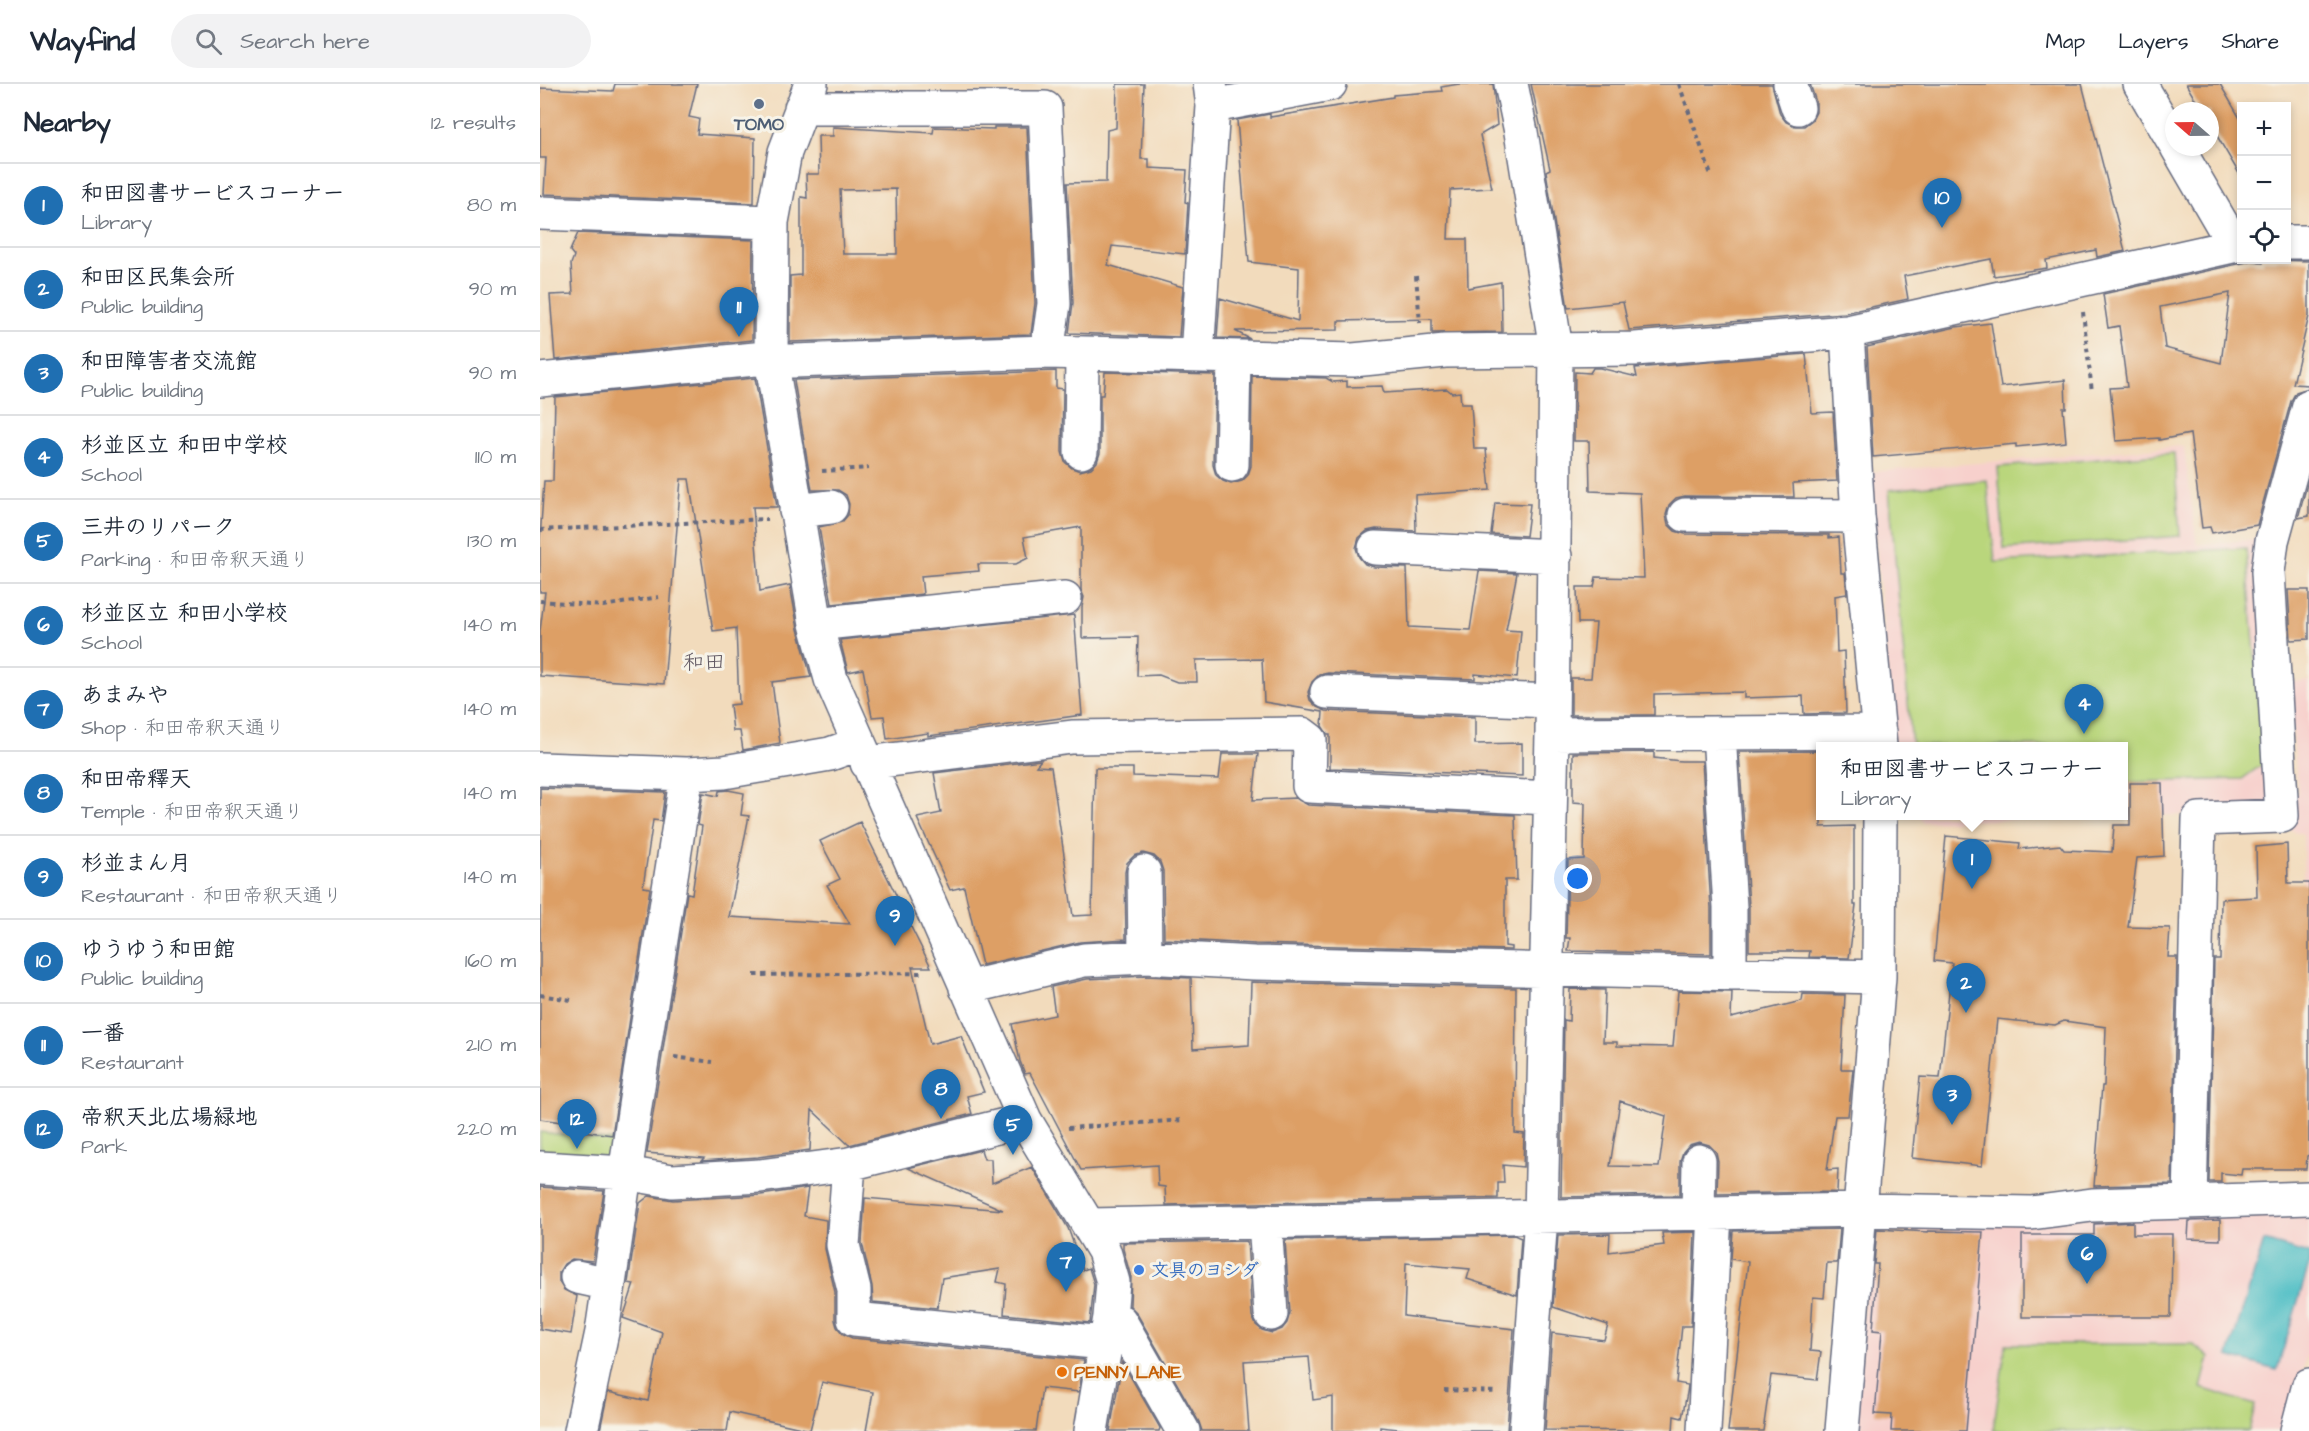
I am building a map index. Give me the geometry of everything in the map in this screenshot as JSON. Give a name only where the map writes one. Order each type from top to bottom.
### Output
[{"type":"street","points":[[1197,356],[1212,95],[1330,84]]},
{"type":"street","points":[[1511,84],[1521,132],[1556,349],[1552,734],[1541,1216],[1526,1431]]},
{"type":"street","points":[[2140,84],[2165,127]]},
{"type":"street","points":[[1047,352],[1054,304],[1045,108],[806,96],[785,152],[772,222],[771,359],[816,624],[831,679],[963,981],[1029,1125],[1104,1251],[1113,1282],[1108,1330],[1091,1431]]},
{"type":"street","points":[[2183,156],[2237,243]]},
{"type":"street","points":[[540,213],[772,222]]},
{"type":"street","points":[[2291,242],[2309,242]]},
{"type":"street","points":[[540,380],[771,359],[794,361],[1047,352],[1353,360],[1445,351],[1635,349],[1847,332],[2237,245]]},
{"type":"street","points":[[1552,734],[1719,734],[1880,740],[1858,516],[1847,332]]},
{"type":"street","points":[[1081,452],[1082,353]]},
{"type":"street","points":[[1232,465],[1234,357]]},
{"type":"street","points":[[2190,1202],[2199,819],[2282,816],[2268,572],[2272,541],[2309,406]]},
{"type":"street","points":[[797,514],[831,507]]},
{"type":"street","points":[[1685,515],[1858,516]]},
{"type":"street","points":[[1375,548],[1555,556]]},
{"type":"street","points":[[816,624],[1065,598]]},
{"type":"street","points":[[1327,692],[1551,701]]},
{"type":"street","points":[[540,769],[687,774],[724,772],[830,754],[863,754],[1072,737],[1302,734],[1310,740],[1310,786],[1550,798]]},
{"type":"street","points":[[1719,734],[1730,908],[1730,974]]},
{"type":"street","points":[[581,1431],[602,1332],[687,774]]},
{"type":"street","points":[[1842,1431],[1878,977],[1880,820]]},
{"type":"street","points":[[1144,872],[1145,957]]},
{"type":"street","points":[[963,981],[1084,960],[1145,957],[1254,963],[1878,977]]},
{"type":"street","points":[[540,1168],[625,1173],[672,1181],[760,1176],[849,1164],[1029,1125]]},
{"type":"street","points":[[1699,1161],[1707,1213],[1704,1431]]},
{"type":"street","points":[[849,1164],[843,1245],[854,1290],[854,1318],[1108,1330],[1120,1321],[1183,1431]]},
{"type":"street","points":[[1090,1224],[1861,1210],[2031,1213],[2092,1205],[2309,1198]]},
{"type":"street","points":[[1265,1221],[1271,1314]]},
{"type":"street","points":[[578,1277],[609,1284]]},
{"type":"street","points":[[2297,1431],[2309,1385]]},
{"type":"path","points":[[1679,84],[1711,175]]},
{"type":"path","points":[[1416,276],[1423,354]]},
{"type":"path","points":[[2079,281],[2092,392]]},
{"type":"path","points":[[790,473],[869,468]]},
{"type":"path","points":[[540,530],[797,514]]},
{"type":"path","points":[[540,601],[603,606],[659,597]]},
{"type":"path","points":[[754,975],[963,981]]},
{"type":"path","points":[[540,995],[571,999]]},
{"type":"path","points":[[1029,1125],[1184,1120]]},
{"type":"path","points":[[1444,1390],[1528,1394]]},
{"type":"shaded area","points":[[2184,446],[2197,545],[2258,539],[2280,787],[2298,794],[2289,682],[2309,681],[2309,1049],[2305,1049],[2303,834],[2247,813],[2128,816],[2128,742],[1894,742],[1870,472]]},
{"type":"shaded area","points":[[1922,820],[1995,820],[1923,822]]},
{"type":"shaded area","points":[[2309,1208],[2309,1347],[2286,1431],[1853,1431],[1871,1219]]},
{"type":"green space","points":[[2174,453],[2180,536],[2004,549],[1998,467]]},
{"type":"green space","points":[[1987,480],[1995,562],[2246,548],[2264,763],[2242,779],[2128,783],[2128,742],[1912,742],[1889,490]]},
{"type":"green space","points":[[540,1132],[613,1141],[615,1160],[540,1157]]},
{"type":"green space","points":[[2006,1344],[2192,1344],[2209,1357],[2201,1388],[2255,1405],[2249,1431],[1993,1431]]},
{"type":"water","points":[[2264,1241],[2309,1254],[2309,1265],[2277,1370],[2228,1356]]},
{"type":"building","points":[[615,84],[697,84],[689,117],[699,119],[697,134],[755,138],[754,203],[544,194],[546,158],[540,158],[540,88],[613,91]]},
{"type":"building","points":[[1117,84],[1144,84],[1141,159],[1149,159],[1149,168],[1187,170],[1185,202],[1188,203],[1185,254],[1112,246],[1108,265],[1183,287],[1179,337],[1069,333],[1073,303],[1067,183],[1106,182],[1107,130],[1116,128]]},
{"type":"building","points":[[1459,84],[1493,84],[1497,125],[1480,135],[1492,188],[1450,190],[1448,239],[1467,239],[1468,288],[1501,282],[1502,332],[1432,333],[1432,319],[1338,321],[1338,330],[1235,331],[1250,339],[1217,338],[1220,298],[1298,321],[1299,268],[1249,262],[1237,120],[1270,114],[1270,117],[1393,97],[1393,95],[1442,91],[1441,87]]},
{"type":"building","points":[[1531,84],[1772,84],[1780,114],[1786,122],[1795,126],[1804,126],[1812,120],[1816,112],[1816,102],[1810,84],[2082,84],[2125,251],[2097,257],[2096,250],[2046,260],[2047,268],[1994,276],[1991,259],[1904,276],[1908,299],[1844,313],[1629,330],[1623,302],[1568,308],[1546,171],[1550,169]]},
{"type":"building","points":[[2186,84],[2220,84],[2237,113],[2237,170],[2219,139],[2219,102],[2197,102]]},
{"type":"building","points":[[833,127],[933,133],[934,127],[994,129],[994,127],[1027,127],[1035,303],[1031,334],[790,342],[790,276],[801,275],[801,197],[807,198],[806,174],[819,174],[818,136],[833,136]],"holes":[[[896,189],[897,254],[843,254],[840,190]]]},
{"type":"building","points":[[578,233],[753,240],[752,340],[555,360],[550,295],[573,294],[571,264],[574,256],[570,251]]},
{"type":"building","points":[[2291,261],[2309,261],[2309,316],[2293,384],[2309,385],[2309,388],[2296,392],[2291,401],[2257,525],[2212,533],[2210,527],[2202,528],[2190,434],[2159,440],[2159,438],[2116,441],[2110,388],[2127,387],[2119,326],[2108,328],[2103,294],[2238,264],[2291,264]],"holes":[[[2230,293],[2221,363],[2165,348],[2160,307]]]},
{"type":"building","points":[[1991,323],[2001,387],[2065,380],[2066,408],[2063,408],[2066,442],[2016,447],[2016,444],[1873,457],[1867,347],[1956,327]]},
{"type":"building","points":[[1806,354],[1812,413],[1833,412],[1837,481],[1793,483],[1794,497],[1685,496],[1676,498],[1669,505],[1666,515],[1668,524],[1675,531],[1685,534],[1829,535],[1829,538],[1839,537],[1841,573],[1845,573],[1847,594],[1835,596],[1837,652],[1844,651],[1846,713],[1804,714],[1803,696],[1744,698],[1744,692],[1654,694],[1654,715],[1571,715],[1571,678],[1591,678],[1596,623],[1578,623],[1577,587],[1594,587],[1596,577],[1644,578],[1640,493],[1590,491],[1589,441],[1574,441],[1575,372],[1590,373],[1593,368],[1600,368],[1637,377],[1635,368]]},
{"type":"building","points":[[1056,371],[1056,388],[1063,389],[1062,452],[1065,462],[1080,471],[1091,468],[1097,462],[1100,453],[1100,395],[1103,395],[1105,372],[1215,375],[1213,465],[1216,475],[1231,484],[1242,481],[1248,475],[1251,466],[1252,376],[1326,378],[1333,382],[1347,381],[1347,387],[1382,386],[1384,393],[1447,389],[1452,393],[1460,392],[1461,404],[1471,404],[1474,449],[1486,449],[1490,490],[1415,495],[1416,531],[1376,529],[1367,531],[1359,538],[1356,548],[1365,564],[1374,567],[1407,568],[1409,627],[1470,630],[1479,571],[1517,573],[1506,630],[1521,631],[1517,678],[1475,674],[1475,679],[1328,673],[1319,675],[1312,682],[1308,692],[1310,700],[1317,707],[1326,711],[1475,717],[1475,744],[1522,743],[1522,776],[1330,768],[1330,735],[1322,726],[1323,712],[1264,702],[1262,659],[1196,660],[1197,682],[1177,682],[1159,675],[1137,676],[1138,637],[1082,638],[1084,597],[1081,590],[1081,527],[1024,537],[1028,558],[1016,564],[978,564],[979,571],[921,576],[923,594],[832,604],[819,527],[842,522],[848,515],[849,504],[846,495],[838,490],[812,490],[794,380]]},
{"type":"building","points":[[755,378],[777,507],[753,507],[760,591],[790,585],[798,629],[811,677],[772,682],[780,743],[743,750],[740,731],[733,731],[730,705],[739,704],[736,628],[713,631],[689,479],[681,479],[664,684],[540,676],[540,631],[545,592],[540,592],[540,539],[544,481],[553,481],[555,397]]},
{"type":"building","points":[[2309,477],[2309,516],[2298,518]]},
{"type":"building","points":[[1495,503],[1530,504],[1526,536],[1491,534]]},
{"type":"building","points":[[2288,590],[2309,590],[2309,639],[2291,640]]},
{"type":"building","points":[[1074,615],[1082,715],[928,736],[928,733],[887,739],[884,716],[872,717],[863,669],[848,672],[840,640]]},
{"type":"building","points":[[1816,751],[1816,820],[1821,820],[1821,827],[1854,826],[1854,905],[1856,905],[1849,958],[1809,957],[1810,951],[1749,951],[1749,906],[1739,752]]},
{"type":"building","points":[[1654,752],[1654,758],[1702,761],[1711,908],[1711,954],[1568,951],[1570,938],[1566,938],[1568,860],[1584,859],[1585,803],[1573,802],[1573,753]]},
{"type":"building","points":[[1222,754],[1258,754],[1253,800],[1296,798],[1308,805],[1515,815],[1517,880],[1505,880],[1505,946],[1511,947],[1511,950],[1255,944],[1164,939],[1163,871],[1160,862],[1154,856],[1143,853],[1134,856],[1127,863],[1125,872],[1126,939],[1080,942],[982,965],[964,887],[950,890],[917,818],[941,813],[934,773],[1041,760],[1036,766],[1051,767],[1073,916],[1092,915],[1095,768],[1133,768],[1133,776],[1219,779]]},
{"type":"building","points":[[2130,783],[2162,783],[2164,856],[2137,858],[2128,927],[2170,928],[2168,957],[2177,957],[2172,1184],[2094,1186],[2102,1086],[2104,1086],[2106,1027],[2064,1021],[2055,1025],[1997,1019],[1982,1166],[1912,1158],[1920,1077],[1940,1078],[1952,963],[1934,961],[1946,836],[2020,843],[2019,849],[2060,845],[2064,850],[2112,852],[2114,825],[2130,825]]},
{"type":"building","points":[[540,788],[665,792],[661,821],[653,820],[643,887],[650,888],[612,1135],[575,1130],[576,1124],[540,1119]]},
{"type":"building","points":[[719,791],[744,793],[741,815],[749,816],[729,917],[850,924],[827,885],[840,879],[820,841],[860,822],[907,917],[909,927],[931,967],[912,967],[930,1044],[961,1036],[984,1092],[967,1096],[972,1114],[849,1145],[812,1110],[810,1150],[701,1161],[704,1158],[647,1153],[687,893],[692,894],[702,826],[698,825],[703,793],[718,796]]},
{"type":"building","points":[[2287,844],[2288,883],[2309,883],[2309,1155],[2306,1169],[2242,1169],[2241,1175],[2221,1173],[2221,1182],[2209,1182],[2214,959],[2220,959],[2221,899],[2257,897],[2256,847]]},
{"type":"building","points":[[1145,976],[1191,978],[1193,1049],[1249,1045],[1251,982],[1516,988],[1515,1133],[1524,1134],[1523,1167],[1503,1165],[1504,1183],[1498,1183],[1498,1198],[1166,1205],[1165,1187],[1158,1186],[1157,1165],[1081,1170],[1030,1073],[1025,1074],[1012,1024],[1055,1015],[1051,987],[1087,979]]},
{"type":"building","points":[[1570,989],[1605,990],[1603,1042],[1617,1042],[1617,1046],[1673,1047],[1678,991],[1732,992],[1731,1018],[1802,1001],[1803,994],[1845,995],[1841,1069],[1853,1069],[1848,1116],[1835,1116],[1827,1170],[1838,1169],[1837,1192],[1717,1194],[1716,1152],[1709,1145],[1699,1142],[1689,1145],[1683,1152],[1680,1161],[1680,1195],[1561,1197],[1564,1020],[1569,1021]],"holes":[[[1620,1101],[1666,1116],[1659,1167],[1610,1166]]]},
{"type":"building","points":[[981,1150],[984,1159],[991,1159],[992,1183],[1032,1167],[1068,1228],[1083,1270],[1089,1268],[1094,1284],[1090,1323],[1004,1314],[1006,1284],[997,1282],[1000,1269],[942,1278],[937,1308],[873,1302],[872,1286],[862,1243],[865,1198],[1003,1210],[908,1168]]},
{"type":"building","points":[[540,1187],[604,1191],[593,1261],[572,1259],[564,1264],[559,1272],[559,1282],[564,1290],[577,1296],[571,1334],[540,1329]]},
{"type":"building","points":[[808,1188],[804,1216],[826,1220],[825,1249],[835,1292],[835,1320],[843,1334],[852,1338],[1084,1360],[1079,1392],[1042,1388],[1036,1431],[866,1431],[873,1392],[822,1382],[810,1430],[730,1412],[727,1431],[600,1430],[608,1392],[648,1401],[662,1332],[623,1318],[634,1284],[628,1283],[640,1203],[649,1196],[673,1200],[761,1195]]},
{"type":"building","points":[[2220,1220],[2220,1240],[2188,1239],[2189,1221]]},
{"type":"building","points":[[2133,1222],[2133,1234],[2172,1234],[2171,1317],[2022,1317],[2022,1235],[2094,1235],[2094,1224]]},
{"type":"building","points":[[1840,1229],[1837,1263],[1827,1263],[1824,1298],[1813,1297],[1810,1351],[1821,1352],[1817,1380],[1771,1375],[1763,1431],[1728,1431],[1748,1262],[1731,1259],[1733,1231]]},
{"type":"building","points":[[1877,1229],[1983,1232],[1966,1431],[1891,1431],[1892,1415],[1875,1414],[1882,1331],[1873,1330],[1878,1264],[1874,1264]]},
{"type":"building","points":[[1695,1232],[1691,1326],[1682,1326],[1676,1383],[1688,1385],[1682,1418],[1674,1416],[1673,1431],[1545,1430],[1552,1333],[1604,1340],[1608,1325],[1553,1307],[1558,1235],[1610,1234],[1609,1252],[1664,1245],[1662,1233]]},
{"type":"building","points":[[1514,1235],[1521,1238],[1517,1295],[1467,1279],[1470,1269],[1406,1263],[1404,1316],[1514,1329],[1507,1431],[1418,1431],[1380,1427],[1380,1431],[1333,1431],[1333,1397],[1313,1400],[1309,1357],[1244,1361],[1249,1431],[1202,1431],[1136,1312],[1130,1306],[1131,1277],[1123,1249],[1123,1243],[1247,1241],[1252,1316],[1256,1325],[1272,1333],[1282,1329],[1290,1313],[1285,1240]]},
{"type":"building","points":[[1122,1362],[1160,1428],[1159,1431],[1110,1431]]},
{"type":"place","name":"TOMO","points":[[759,104]]},
{"type":"place","name":"ゆうゆう和田館","points":[[1942,228]]},
{"type":"place","name":"一番","points":[[739,337]]},
{"type":"place","name":"杉並区立 和田中学校","points":[[2084,734]]},
{"type":"place","name":"和田図書サービスコーナー","points":[[1972,889]]},
{"type":"place","name":"杉並まん月","points":[[895,946]]},
{"type":"place","name":"和田区民集会所","points":[[1966,1013]]},
{"type":"place","name":"和田帝釋天","points":[[941,1119]]},
{"type":"place","name":"和田障害者交流館","points":[[1952,1125]]},
{"type":"place","name":"帝釈天北広場緑地","points":[[577,1149]]},
{"type":"place","name":"三井のリパーク","points":[[1013,1155]]},
{"type":"place","name":"文具のヨシダ","points":[[1139,1270]]},
{"type":"place","name":"杉並区立 和田小学校","points":[[2087,1284]]},
{"type":"place","name":"あまみや","points":[[1066,1292]]},
{"type":"place","name":"PENNY LANE","points":[[1062,1372]]},
{"type":"district","name":"和田","points":[[704,662]]}]
